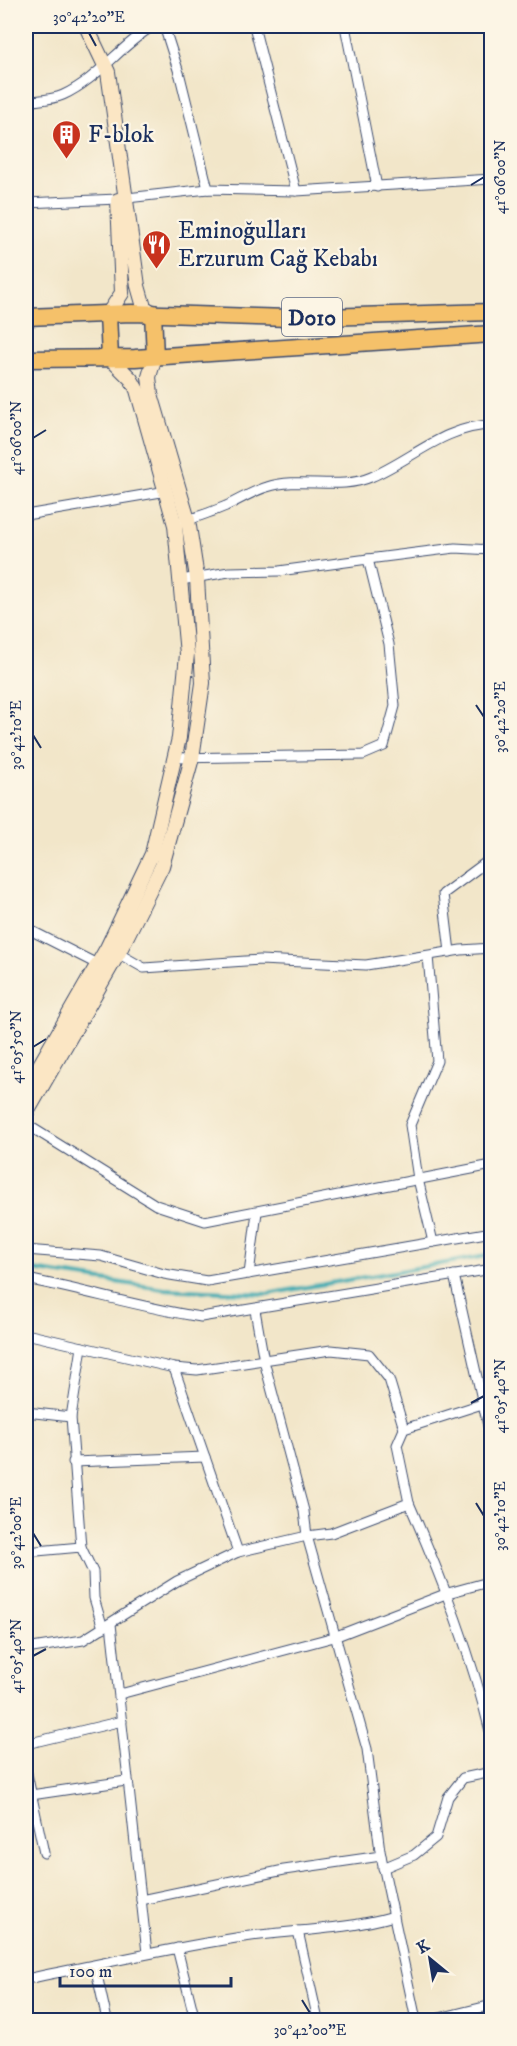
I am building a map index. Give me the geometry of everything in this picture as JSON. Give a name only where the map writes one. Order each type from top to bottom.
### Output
[{"type":"highway","name":"D010","points":[[26,317],[153,313],[290,318],[492,312]]},
{"type":"highway","points":[[153,313],[155,356]]},
{"type":"highway","points":[[108,314],[110,358]]},
{"type":"highway","name":"D010","points":[[26,359],[155,356],[492,334]]},
{"type":"main road","points":[[76,26],[103,68]]},
{"type":"main road","points":[[86,26],[103,68],[122,198],[138,286],[144,307],[153,313]]},
{"type":"main road","points":[[108,314],[122,293],[122,198]]},
{"type":"main road","points":[[26,1114],[112,951],[162,866],[192,758],[203,683],[197,578],[181,522],[151,394],[149,376],[155,356]]},
{"type":"main road","points":[[26,1089],[97,964],[112,951],[152,854],[179,738],[187,654],[181,580],[181,522],[167,491],[137,390],[131,379],[110,358]]},
{"type":"street","points":[[26,102],[62,95],[103,68],[142,32],[153,26]]},
{"type":"street","points":[[164,26],[180,76],[208,189]]},
{"type":"street","points":[[254,26],[296,192]]},
{"type":"street","points":[[345,26],[377,187]]},
{"type":"street","points":[[26,202],[122,198],[208,189],[296,192],[492,179]]},
{"type":"street","points":[[181,522],[224,507],[268,486],[346,483],[371,477],[438,439],[471,425],[492,425]]},
{"type":"street","points":[[26,515],[167,491]]},
{"type":"street","points":[[181,580],[229,572],[279,571],[455,548],[492,550]]},
{"type":"street","points":[[174,758],[363,755],[384,746],[395,706],[389,644],[368,559]]},
{"type":"street","points":[[450,952],[443,894],[485,863],[492,861]]},
{"type":"street","points":[[26,928],[97,964]]},
{"type":"street","points":[[112,951],[144,968],[260,960],[366,965],[492,948]]},
{"type":"street","points":[[428,956],[437,1061],[410,1125],[418,1179],[434,1242]]},
{"type":"street","points":[[26,1124],[156,1205],[205,1221],[492,1165]]},
{"type":"street","points":[[249,1274],[257,1212]]},
{"type":"street","points":[[26,1250],[101,1256],[164,1274],[207,1281],[492,1232]]},
{"type":"street","points":[[26,1279],[98,1294],[159,1311],[201,1317],[255,1310],[492,1269]]},
{"type":"street","points":[[454,1275],[482,1404],[488,1426],[492,1427]]},
{"type":"street","points":[[255,1310],[264,1361],[304,1511],[308,1536],[367,1749],[383,1868],[416,2020]]},
{"type":"street","points":[[26,1334],[174,1368],[197,1370],[331,1350],[369,1354],[389,1379],[404,1429],[397,1445],[409,1503],[448,1593],[478,1681],[492,1739]]},
{"type":"street","points":[[82,1347],[70,1417],[81,1547],[93,1572],[94,1598],[107,1626],[120,1694],[126,1781],[147,1953]]},
{"type":"street","points":[[174,1368],[238,1552]]},
{"type":"street","points":[[404,1429],[482,1404]]},
{"type":"street","points":[[26,1412],[70,1417]]},
{"type":"street","points":[[73,1462],[205,1457]]},
{"type":"street","points":[[26,1649],[83,1640],[177,1581],[238,1552],[331,1533],[409,1503]]},
{"type":"street","points":[[26,1552],[81,1547]]},
{"type":"street","points":[[120,1694],[334,1636],[448,1593],[492,1581]]},
{"type":"street","points":[[26,1744],[122,1720]]},
{"type":"street","points":[[26,1770],[44,1853]]},
{"type":"street","points":[[383,1868],[414,1855],[436,1837],[448,1797],[463,1778],[492,1772]]},
{"type":"street","points":[[31,1795],[126,1781]]},
{"type":"street","points":[[141,1900],[284,1870],[381,1856]]},
{"type":"street","points":[[26,1979],[147,1953],[371,1922],[394,1916]]},
{"type":"street","points":[[298,1931],[318,2020]]},
{"type":"street","points":[[177,1948],[195,2020]]},
{"type":"street","points":[[95,1966],[107,2020]]},
{"type":"street","points":[[431,2020],[492,2005]]},
{"type":"waterway","points":[[26,1269],[164,1289],[267,1294],[492,1255]]},
{"type":"place","name":"F-blok","points":[[67,160]]},
{"type":"place","name":"Eminoğulları Erzurum Cağ Kebabı","points":[[157,270]]}]
